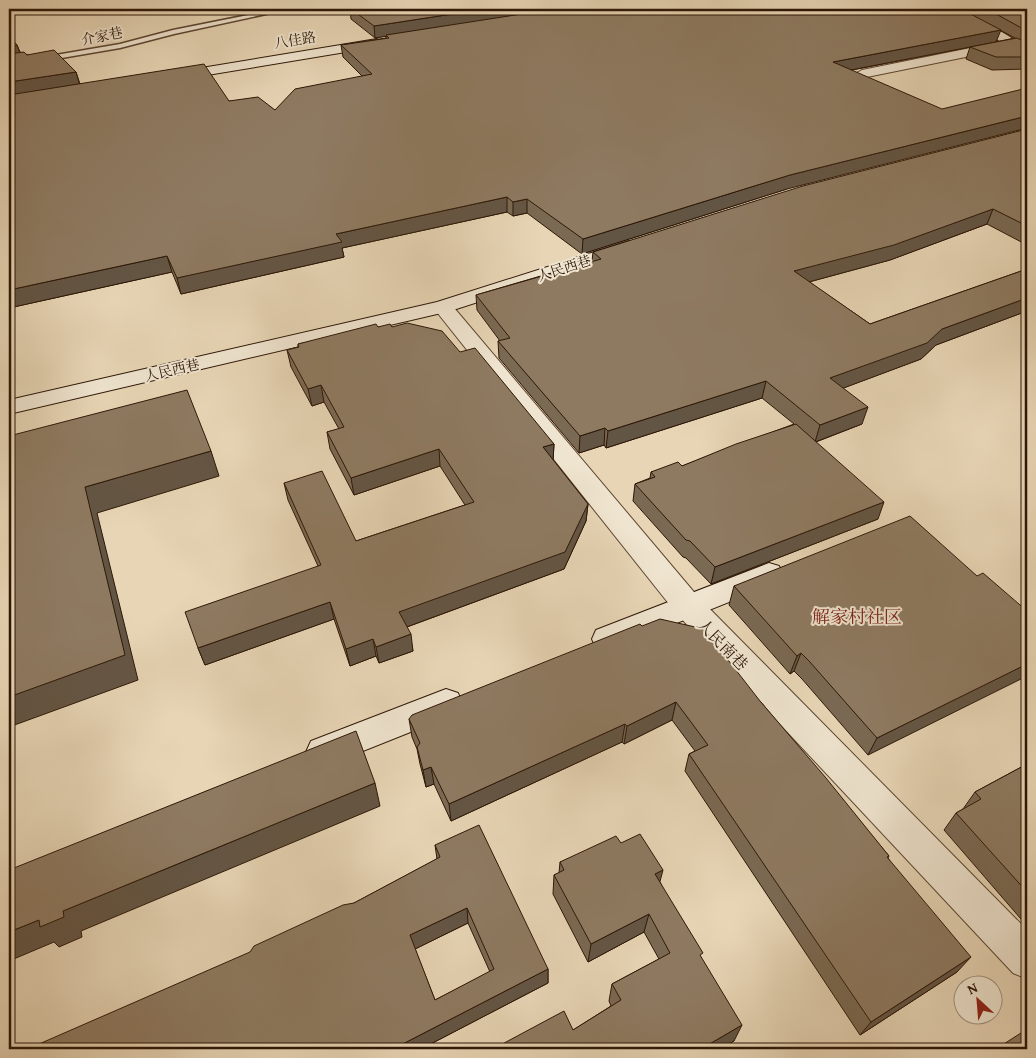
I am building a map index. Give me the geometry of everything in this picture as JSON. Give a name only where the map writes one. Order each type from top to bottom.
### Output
[{"type":"street","points":[[943,9],[963,16],[1027,52]]},
{"type":"street","name":"八佳路","points":[[156,79],[391,41]]},
{"type":"street","points":[[862,74],[1014,44]]},
{"type":"street","name":"人民西巷","points":[[9,407],[443,307],[651,240]]},
{"type":"street","name":"人民南巷","points":[[443,307],[688,606],[1027,959]]},
{"type":"street","points":[[578,650],[798,562]]},
{"type":"street","points":[[293,764],[476,691]]},
{"type":"lane","name":"介家巷","points":[[9,65],[120,46],[174,32],[286,9]]},
{"type":"building","points":[[351,9],[485,9],[374,26]]},
{"type":"building","points":[[554,9],[961,9],[1001,30],[833,62],[942,109],[1027,88],[1027,116],[790,175],[583,239],[527,199],[513,202],[507,197],[336,234],[342,242],[177,278],[167,256],[9,290],[9,118],[15,114],[9,103],[9,95],[204,64],[229,101],[258,97],[275,110],[295,89],[372,74],[341,45],[389,38],[386,35]]},
{"type":"building","points":[[987,9],[1027,9],[1027,31]]},
{"type":"building","points":[[9,36],[17,45],[9,47]]},
{"type":"building","points":[[1017,38],[1027,43],[1027,57],[996,57],[970,47]]},
{"type":"building","points":[[54,50],[76,72],[9,82],[9,54],[24,52],[27,55]]},
{"type":"building","points":[[1027,129],[1027,226],[993,209],[894,245],[794,271],[870,324],[1027,269],[1027,298],[942,329],[927,343],[830,378],[868,407],[820,425],[766,381],[608,431],[605,428],[580,436],[498,341],[510,338],[476,295],[601,259],[593,252],[803,186]]},
{"type":"building","points":[[407,323],[442,331],[460,352],[475,348],[554,444],[543,447],[588,504],[565,552],[399,612],[411,634],[376,647],[373,639],[346,649],[330,602],[198,648],[185,612],[321,565],[284,483],[322,471],[356,541],[474,502],[439,449],[351,478],[327,432],[344,427],[321,385],[308,389],[287,350],[299,347],[298,344],[376,324],[378,327],[390,324],[392,327]]},
{"type":"building","points":[[187,390],[211,451],[85,487],[125,655],[9,697],[9,510],[13,509],[9,477],[9,436]]},
{"type":"building","points":[[796,424],[884,502],[715,567],[690,541],[686,540],[635,484],[655,477],[651,472],[678,462],[682,466],[736,444]]},
{"type":"building","points":[[910,516],[977,576],[983,573],[1027,611],[1027,664],[877,738],[809,661],[801,653],[797,656],[734,586]]},
{"type":"building","points":[[660,619],[704,629],[760,701],[826,778],[889,856],[887,857],[971,957],[871,1022],[689,754],[708,745],[676,702],[627,726],[625,724],[449,804],[431,767],[423,770],[417,747],[420,743],[409,719],[412,715],[640,624],[642,626]]},
{"type":"building","points":[[356,731],[375,783],[63,911],[64,917],[40,927],[39,920],[9,932],[9,870]]},
{"type":"building","points":[[1027,764],[1027,892],[956,813],[981,799],[975,792]]},
{"type":"building","points":[[479,825],[548,969],[393,1049],[39,1049],[39,1044],[250,952],[254,946],[343,905],[354,903],[440,857],[435,845]],"holes":[[[467,908],[494,969],[435,1000],[410,935]]]},
{"type":"building","points":[[640,834],[663,870],[655,874],[703,953],[700,955],[742,1025],[701,1049],[647,1049],[644,1044],[635,1049],[493,1049],[564,1011],[573,1030],[621,1000],[612,984],[670,953],[649,914],[591,944],[554,875],[564,870],[560,862],[616,836],[621,843]]},
{"type":"building","points":[[1021,1033],[1027,1041],[1027,1049],[996,1049]]},
{"type":"district","name":"解家村社区","points":[[857,616]]}]
